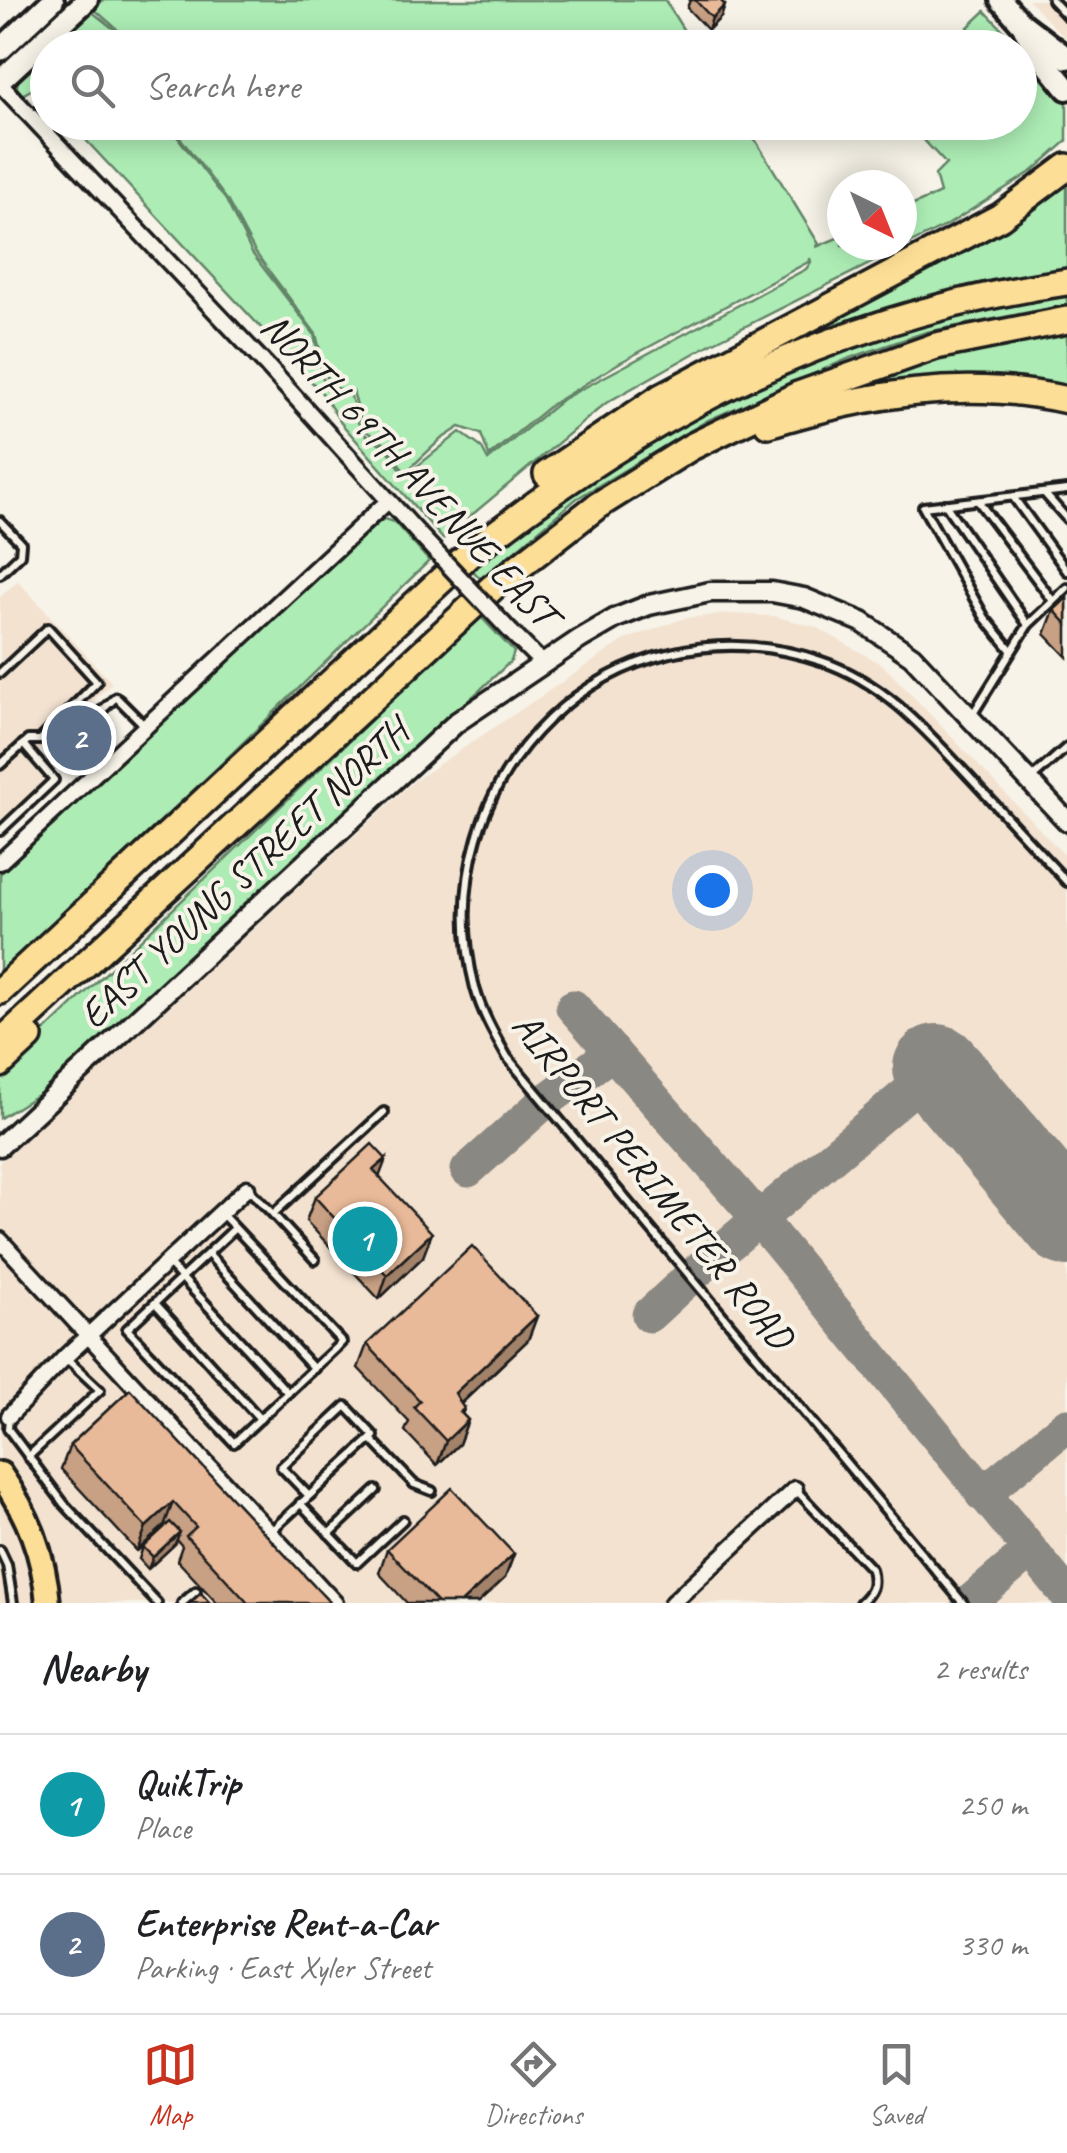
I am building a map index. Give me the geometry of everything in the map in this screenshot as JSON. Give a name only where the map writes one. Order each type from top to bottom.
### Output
[{"type":"highway","points":[[466,557],[508,504],[626,417],[1000,217],[1067,167]]},
{"type":"highway","points":[[0,990],[466,557],[609,451],[686,406],[824,343],[902,316],[1067,282]]},
{"type":"highway","points":[[0,1044],[529,556],[623,488],[691,447],[798,395],[902,358],[986,334],[1067,320]]},
{"type":"highway","points":[[691,447],[823,407],[904,393],[979,388],[1067,400]]},
{"type":"highway","points":[[0,1064],[19,1048],[132,921]]},
{"type":"main road","points":[[0,50],[53,0]]},
{"type":"main road","points":[[55,30],[87,0]]},
{"type":"main road","points":[[1004,1],[1025,30]]},
{"type":"main road","points":[[1020,22],[1030,30]]},
{"type":"main road","points":[[1037,35],[1067,58]]},
{"type":"main road","points":[[1037,52],[1067,88]]},
{"type":"main road","points":[[0,82],[30,54]]},
{"type":"main road","points":[[0,1474],[36,1539],[48,1603]]},
{"type":"street","name":"NORTH 69TH AVENUE EAST","points":[[0,82],[30,114]]},
{"type":"street","name":"NORTH 69TH AVENUE EAST","points":[[54,140],[544,664],[616,618],[650,605],[710,592],[772,592],[804,598],[881,633],[912,656],[1067,821]]},
{"type":"street","points":[[0,862],[388,501]]},
{"type":"street","name":"EAST YOUNG STREET NORTH","points":[[0,1146],[457,722],[544,664]]},
{"type":"street","points":[[0,1134],[28,1120]]},
{"type":"street","points":[[9,1416],[65,1357],[247,1188]]},
{"type":"street","points":[[0,1240],[335,1603]]},
{"type":"street","points":[[672,1603],[796,1489]]},
{"type":"lane","points":[[1052,0],[1067,16]]},
{"type":"lane","points":[[1011,650],[985,618],[923,507],[1067,490]]},
{"type":"lane","points":[[1044,493],[1067,519]]},
{"type":"lane","points":[[1014,496],[1067,571]]},
{"type":"lane","points":[[978,501],[1053,601]]},
{"type":"lane","points":[[945,504],[1028,625]]},
{"type":"lane","points":[[0,521],[21,543],[20,555],[0,574]]},
{"type":"lane","points":[[970,718],[1028,625],[1067,588]]},
{"type":"lane","points":[[0,673],[48,628],[97,682],[40,740],[28,740],[0,765]]},
{"type":"lane","name":"AIRPORT PERIMETER ROAD","points":[[963,1603],[507,1056],[488,1024],[476,990],[468,951],[470,880],[478,832],[493,798],[512,763],[552,714],[601,678],[647,658],[724,646],[791,652],[861,678],[919,724],[1067,882]]},
{"type":"lane","points":[[53,758],[116,698],[144,726]]},
{"type":"lane","points":[[0,831],[54,780],[23,744]]},
{"type":"lane","points":[[1029,780],[1067,747]]},
{"type":"lane","points":[[273,1214],[384,1112]]},
{"type":"lane","points":[[351,1142],[362,1153]]},
{"type":"lane","points":[[247,1188],[315,1260]]},
{"type":"lane","points":[[114,1313],[234,1443],[314,1369],[342,1342],[221,1212]]},
{"type":"lane","points":[[127,1329],[235,1228]]},
{"type":"lane","points":[[208,1254],[314,1369]]},
{"type":"lane","points":[[168,1263],[288,1393]]},
{"type":"lane","points":[[155,1303],[260,1419]]},
{"type":"lane","points":[[28,1457],[100,1390],[65,1357]]},
{"type":"lane","points":[[270,1532],[374,1436],[346,1406],[281,1467],[308,1496]]},
{"type":"lane","points":[[9,1416],[8,1429],[64,1504],[152,1601]]},
{"type":"lane","points":[[371,1438],[414,1484],[432,1492]]},
{"type":"lane","points":[[796,1489],[871,1569],[875,1583],[860,1603]]},
{"type":"lane","points":[[329,1534],[376,1490]]},
{"type":"lane","points":[[300,1503],[356,1564],[403,1520]]},
{"type":"lane","points":[[0,1550],[7,1565],[13,1603]]},
{"type":"lane","points":[[182,1603],[196,1590]]},
{"type":"shaded area","points":[[1029,0],[1067,0],[1067,39],[1054,27]]},
{"type":"shaded area","points":[[18,581],[112,683],[37,753],[61,779],[0,837],[0,597]]},
{"type":"shaded area","points":[[729,614],[774,616],[816,627],[883,665],[1067,858],[1067,1603],[0,1603],[0,1162],[414,781],[625,640],[685,618]]},
{"type":"green space","points":[[103,0],[665,0],[684,30],[118,30],[94,9]]},
{"type":"green space","points":[[91,11],[115,30],[70,30]]},
{"type":"green space","points":[[985,11],[1002,30],[970,30],[968,27]]},
{"type":"green space","points":[[30,67],[30,90],[22,95],[17,88],[18,78]]},
{"type":"green space","points":[[1037,68],[1067,103],[1067,141],[1034,170],[917,240],[917,203],[940,193],[935,175],[946,164],[924,140],[1037,140]]},
{"type":"green space","points":[[86,140],[180,140],[226,200],[252,253],[314,334],[325,388],[350,393],[361,432],[387,448],[405,476],[460,432],[481,447],[488,460],[563,399],[806,269],[810,258],[619,363],[551,405],[489,456],[481,434],[460,427],[405,473],[388,446],[363,429],[353,391],[329,387],[316,334],[255,252],[227,200],[182,140],[755,140],[819,244],[816,247],[827,242],[827,260],[877,260],[714,342],[606,403],[443,539],[341,423],[322,393]]},
{"type":"green space","points":[[1067,175],[1067,269],[970,285],[866,314],[780,345]]},
{"type":"green space","points":[[1067,292],[1067,305],[926,332],[850,358],[708,420],[576,499],[481,579],[470,568],[591,475],[756,382],[936,318]]},
{"type":"green space","points":[[1067,334],[1067,393],[862,392],[860,385],[952,356]]},
{"type":"green space","points":[[384,519],[394,522],[429,561],[0,972],[0,874]]},
{"type":"green space","points":[[480,616],[514,652],[511,661],[63,1079],[0,1118],[0,1074]]},
{"type":"building","points":[[695,0],[720,0],[725,5],[712,18]]},
{"type":"building","points":[[1067,598],[1067,624],[1054,610]]},
{"type":"building","points":[[372,1144],[386,1159],[373,1170],[432,1233],[387,1275],[315,1197]]},
{"type":"building","points":[[472,1246],[537,1316],[455,1393],[464,1409],[460,1412],[468,1420],[446,1441],[414,1407],[420,1401],[367,1344]]},
{"type":"building","points":[[130,1389],[330,1603],[248,1603],[186,1536],[196,1527],[173,1502],[146,1527],[70,1445]]},
{"type":"building","points":[[452,1488],[514,1554],[461,1603],[438,1603],[387,1549]]},
{"type":"building","points":[[170,1522],[180,1532],[153,1557],[143,1547]]},
{"type":"building","points":[[201,1593],[210,1603],[190,1603]]},
{"type":"taxiway","points":[[573,1007],[760,1220],[1067,1595]]},
{"type":"taxiway","points":[[468,1170],[543,1103],[613,1052]]},
{"type":"taxiway","points":[[649,1315],[937,1068]]},
{"type":"taxiway","points":[[982,1494],[1067,1425]]},
{"type":"taxiway","points":[[969,1603],[1030,1551]]},
{"type":"runway","points":[[937,1068],[1067,1222]]},
{"type":"place","name":"Enterprise Rent-a-Car","points":[[79,738]]},
{"type":"place","name":"QuikTrip","points":[[365,1239]]}]
